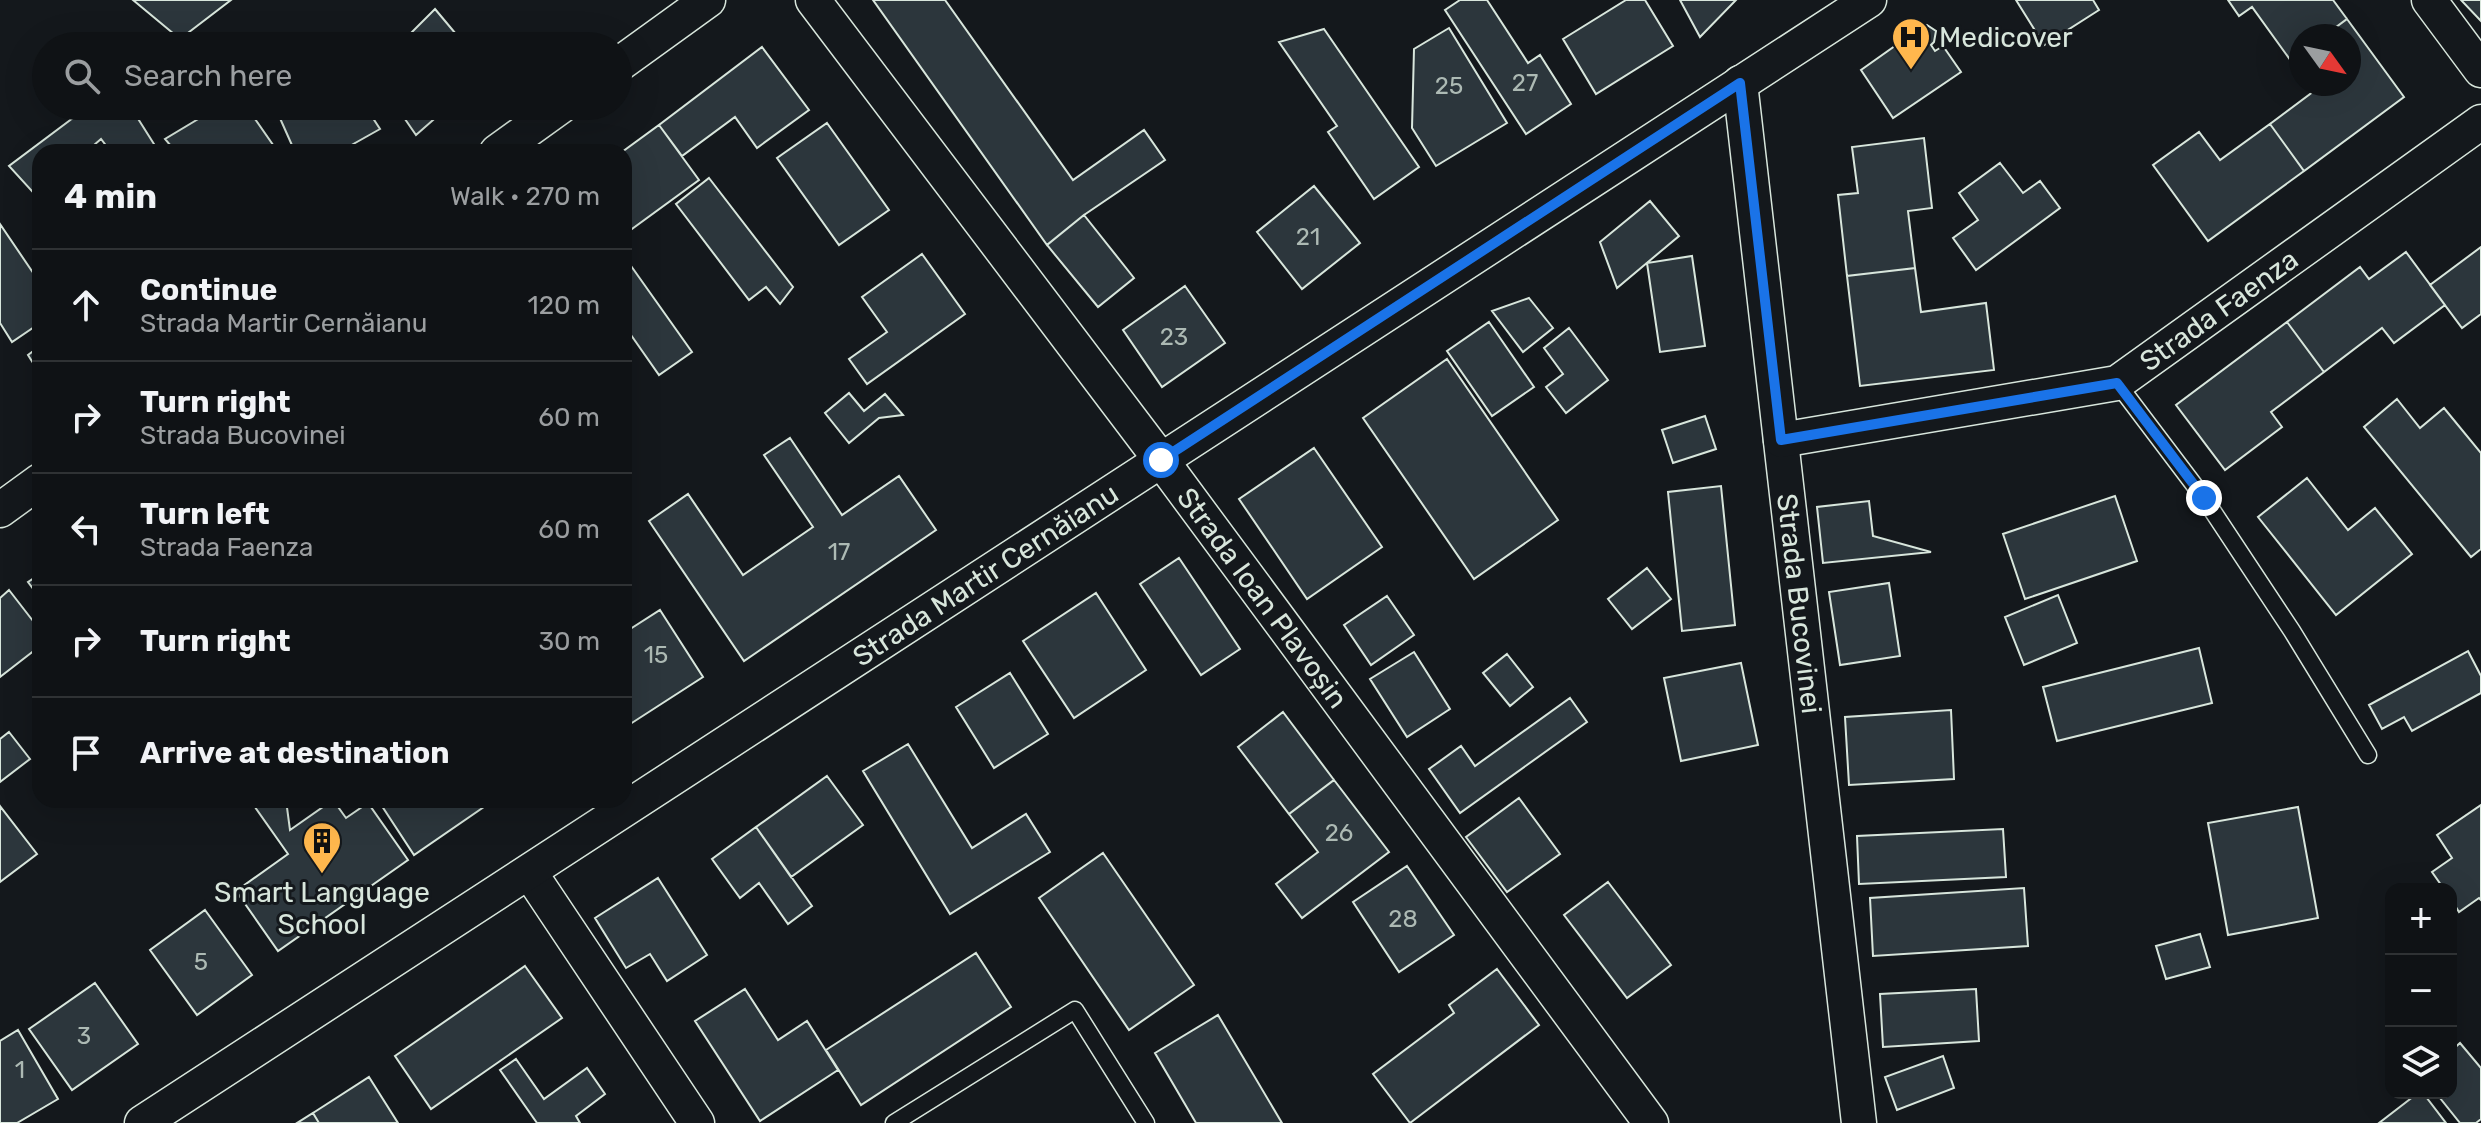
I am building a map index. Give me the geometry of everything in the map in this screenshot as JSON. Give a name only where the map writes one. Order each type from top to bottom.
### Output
[{"type":"street","points":[[632,55],[708,0]]},
{"type":"street","name":"Strada Ioan Plavoșin","points":[[813,0],[1161,460],[1651,1123]]},
{"type":"street","name":"Strada Martir Cernăianu","points":[[632,806],[1869,0]]},
{"type":"street","points":[[2429,0],[2481,70]]},
{"type":"street","name":"Strada Bucovinei","points":[[1740,83],[1859,1123]]},
{"type":"street","points":[[508,144],[542,120]]},
{"type":"street","name":"Strada Faenza","points":[[1781,440],[2117,383],[2481,122]]},
{"type":"street","points":[[0,510],[32,487]]},
{"type":"street","name":"Strada Martir Cernăianu","points":[[142,1123],[629,808]]},
{"type":"street","points":[[530,873],[697,1123]]},
{"type":"lane","points":[[2117,383],[2204,498],[2292,631],[2368,755]]},
{"type":"lane","points":[[894,1123],[1075,1010],[1146,1123]]},
{"type":"building","points":[[133,0],[231,0],[189,32],[172,32]]},
{"type":"building","points":[[873,0],[945,0],[1073,180],[1144,130],[1165,160],[1084,215],[1047,245]]},
{"type":"building","points":[[1460,0],[1487,0],[1528,63],[1540,55],[1571,104],[1526,134],[1445,10]]},
{"type":"building","points":[[1626,0],[1645,0],[1673,46],[1596,94],[1563,39]]},
{"type":"building","points":[[1680,0],[1736,0],[1700,37]]},
{"type":"building","points":[[2016,0],[2093,0],[2099,10],[2044,45]]},
{"type":"building","points":[[2228,0],[2333,0],[2347,19],[2340,24],[2289,24],[2289,58],[2252,7],[2239,16]]},
{"type":"building","points":[[2461,0],[2481,0],[2481,21]]},
{"type":"building","points":[[435,9],[454,32],[412,32]]},
{"type":"building","name":"Medicover","points":[[1927,25],[1936,31],[1931,45],[1935,51],[1943,46],[1961,72],[1893,118],[1861,70],[1902,41],[1906,48],[1918,40],[1917,32]]},
{"type":"building","points":[[1449,28],[1507,123],[1436,166],[1412,128],[1414,49]]},
{"type":"building","points":[[1324,29],[1419,167],[1374,199],[1328,132],[1337,126],[1279,42]]},
{"type":"building","points":[[2361,38],[2404,97],[2304,171],[2270,124],[2307,96],[2361,96]]},
{"type":"building","points":[[762,47],[809,110],[757,148],[735,117],[682,156],[659,125]]},
{"type":"building","points":[[70,120],[139,120],[154,144],[105,144],[101,139],[95,144],[38,144]]},
{"type":"building","points":[[197,120],[256,120],[272,144],[169,144],[165,139]]},
{"type":"building","points":[[281,120],[374,120],[380,129],[353,144],[291,144]]},
{"type":"building","points":[[406,120],[433,120],[416,135]]},
{"type":"building","points":[[827,123],[889,210],[839,245],[777,158]]},
{"type":"building","points":[[2270,124],[2304,171],[2208,241],[2153,165],[2199,132],[2220,160]]},
{"type":"building","points":[[659,125],[699,180],[632,229],[632,145]]},
{"type":"building","points":[[1924,138],[1932,208],[1908,211],[1915,268],[1847,276],[1838,195],[1858,193],[1852,147]]},
{"type":"building","points":[[32,149],[32,191],[9,166]]},
{"type":"building","points":[[2000,163],[2023,193],[2040,181],[2060,208],[1976,270],[1953,238],[1978,220],[1959,193]]},
{"type":"building","points":[[709,178],[793,287],[780,304],[766,287],[749,300],[676,204]]},
{"type":"building","points":[[1314,186],[1360,243],[1302,289],[1257,232]]},
{"type":"building","points":[[1650,201],[1679,236],[1617,288],[1600,242]]},
{"type":"building","points":[[1084,215],[1134,278],[1098,307],[1047,245]]},
{"type":"building","points":[[0,224],[32,271],[32,328],[12,342],[0,323]]},
{"type":"building","points":[[2481,247],[2481,314],[2462,328],[2430,285]]},
{"type":"building","points":[[2406,252],[2445,305],[2394,343],[2382,328],[2324,372],[2287,322],[2360,267],[2369,279]]},
{"type":"building","points":[[922,254],[965,314],[867,384],[849,359],[887,332],[862,297]]},
{"type":"building","points":[[1692,256],[1705,346],[1660,352],[1647,263]]},
{"type":"building","points":[[632,267],[692,352],[659,375],[632,336]]},
{"type":"building","points":[[1915,268],[1921,312],[1986,303],[1994,370],[1860,386],[1847,276]]},
{"type":"building","points":[[1185,286],[1225,343],[1162,387],[1123,330]]},
{"type":"building","points":[[1529,298],[1553,328],[1523,352],[1492,311]]},
{"type":"building","points":[[1489,322],[1534,387],[1492,416],[1447,351]]},
{"type":"building","points":[[2287,322],[2324,372],[2271,412],[2282,427],[2225,470],[2176,405]]},
{"type":"building","points":[[1569,328],[1608,380],[1566,413],[1546,387],[1563,374],[1544,348]]},
{"type":"building","points":[[1447,359],[1558,520],[1474,579],[1363,418]]},
{"type":"building","points":[[849,393],[864,411],[885,394],[903,415],[879,418],[849,443],[825,413]]},
{"type":"building","points":[[2397,399],[2420,428],[2444,408],[2481,453],[2481,549],[2471,557],[2364,427]]},
{"type":"building","points":[[1705,416],[1716,449],[1673,463],[1662,430]]},
{"type":"building","points":[[790,438],[842,515],[899,476],[936,530],[744,661],[649,521],[688,494],[743,575],[813,527],[764,455]]},
{"type":"building","points":[[1314,448],[1382,547],[1307,599],[1239,499]]},
{"type":"building","points":[[2307,478],[2348,530],[2375,508],[2412,554],[2336,615],[2258,517]]},
{"type":"building","points":[[1721,486],[1735,625],[1682,631],[1668,492]]},
{"type":"building","points":[[2115,496],[2137,561],[2025,599],[2003,534]]},
{"type":"building","points":[[1869,501],[1873,536],[1931,552],[1823,563],[1817,507]]},
{"type":"building","points":[[1179,558],[1240,649],[1201,675],[1140,584]]},
{"type":"building","points":[[1647,568],[1671,599],[1632,629],[1608,599]]},
{"type":"building","points":[[1889,583],[1900,656],[1840,665],[1829,592]]},
{"type":"building","points":[[9,590],[32,620],[32,652],[0,677],[0,598]]},
{"type":"building","points":[[1096,593],[1146,670],[1074,718],[1023,641]]},
{"type":"building","points":[[2058,595],[2077,643],[2024,665],[2005,617]]},
{"type":"building","points":[[1387,596],[1414,635],[1371,665],[1344,625]]},
{"type":"building","points":[[660,610],[703,677],[632,723],[632,628]]},
{"type":"building","points":[[2199,648],[2212,703],[2057,741],[2043,687]]},
{"type":"building","points":[[2468,651],[2481,676],[2481,693],[2412,731],[2404,717],[2382,729],[2369,705]]},
{"type":"building","points":[[1414,652],[1450,709],[1407,737],[1370,679]]},
{"type":"building","points":[[1507,654],[1533,687],[1510,706],[1483,673]]},
{"type":"building","points":[[1741,663],[1758,745],[1681,761],[1664,678]]},
{"type":"building","points":[[1010,673],[1048,734],[994,768],[956,707]]},
{"type":"building","points":[[1570,698],[1587,722],[1460,813],[1429,769],[1461,746],[1475,766]]},
{"type":"building","points":[[1951,710],[1954,779],[1849,785],[1845,717]]},
{"type":"building","points":[[1283,712],[1334,780],[1289,814],[1238,747]]},
{"type":"building","points":[[9,732],[30,759],[0,782],[0,739]]},
{"type":"building","points":[[908,744],[972,848],[1026,814],[1050,852],[950,914],[863,771]]},
{"type":"building","points":[[827,776],[863,825],[791,877],[756,827]]},
{"type":"building","points":[[1334,780],[1389,852],[1302,918],[1276,884],[1318,852],[1289,814]]},
{"type":"building","points":[[1519,798],[1560,854],[1507,892],[1466,837]]},
{"type":"building","points":[[2481,805],[2481,900],[2479,898],[2459,912],[2457,883],[2440,883],[2432,872],[2452,858],[2437,835]]},
{"type":"building","points":[[0,806],[37,854],[0,882]]},
{"type":"building","points":[[2298,807],[2318,918],[2228,935],[2208,823]]},
{"type":"building","name":"Smart Language School","points":[[256,808],[287,808],[290,830],[322,808],[339,808],[346,818],[361,808],[372,808],[408,860],[278,951],[236,891],[288,854]]},
{"type":"building","points":[[383,808],[482,808],[414,855]]},
{"type":"building","points":[[756,827],[812,906],[788,924],[759,883],[740,898],[712,859]]},
{"type":"building","points":[[2003,829],[2006,877],[1859,884],[1857,836]]},
{"type":"building","points":[[1103,853],[1194,985],[1129,1030],[1039,898]]},
{"type":"building","points":[[1407,866],[1454,935],[1399,972],[1353,902]]},
{"type":"building","points":[[658,878],[707,955],[667,981],[650,954],[626,968],[595,918]]},
{"type":"building","points":[[1608,882],[1671,965],[1627,998],[1564,915]]},
{"type":"building","points":[[2024,888],[2028,946],[1873,956],[1870,898]]},
{"type":"building","points":[[205,910],[252,975],[197,1015],[150,950]]},
{"type":"building","points":[[2200,934],[2210,967],[2166,979],[2156,946]]},
{"type":"building","points":[[976,953],[1011,1007],[861,1105],[826,1050]]},
{"type":"building","points":[[525,966],[562,1018],[431,1109],[395,1056]]},
{"type":"building","points":[[1497,969],[1539,1025],[1410,1123],[1373,1074],[1454,1013],[1449,1005]]},
{"type":"building","points":[[95,983],[138,1044],[72,1090],[29,1029]]},
{"type":"building","points":[[745,989],[778,1040],[807,1021],[838,1070],[760,1121],[695,1021]]},
{"type":"building","points":[[1976,989],[1979,1041],[1883,1047],[1880,994]]},
{"type":"building","points":[[1218,1015],[1282,1123],[1196,1123],[1155,1053]]},
{"type":"building","points":[[18,1030],[58,1099],[17,1123],[0,1123],[0,1041]]},
{"type":"building","points":[[2460,1043],[2481,1068],[2481,1119],[2476,1123],[2460,1123],[2441,1099],[2457,1099],[2457,1046]]},
{"type":"building","points":[[1943,1056],[1954,1088],[1897,1110],[1885,1077]]},
{"type":"building","points":[[516,1059],[544,1099],[587,1068],[605,1094],[576,1116],[580,1123],[537,1123],[500,1070]]},
{"type":"building","points":[[369,1077],[398,1123],[319,1123],[313,1113]]},
{"type":"building","points":[[2410,1099],[2428,1099],[2446,1123],[2379,1123]]},
{"type":"building","points":[[313,1113],[319,1123],[297,1123]]},
{"type":"place","name":"Medicover","points":[[1911,71]]},
{"type":"place","name":"Smart Language School","points":[[322,875]]},
{"type":"route","points":[[1161,460],[1740,83],[1781,440],[2117,383],[2204,498]]}]
